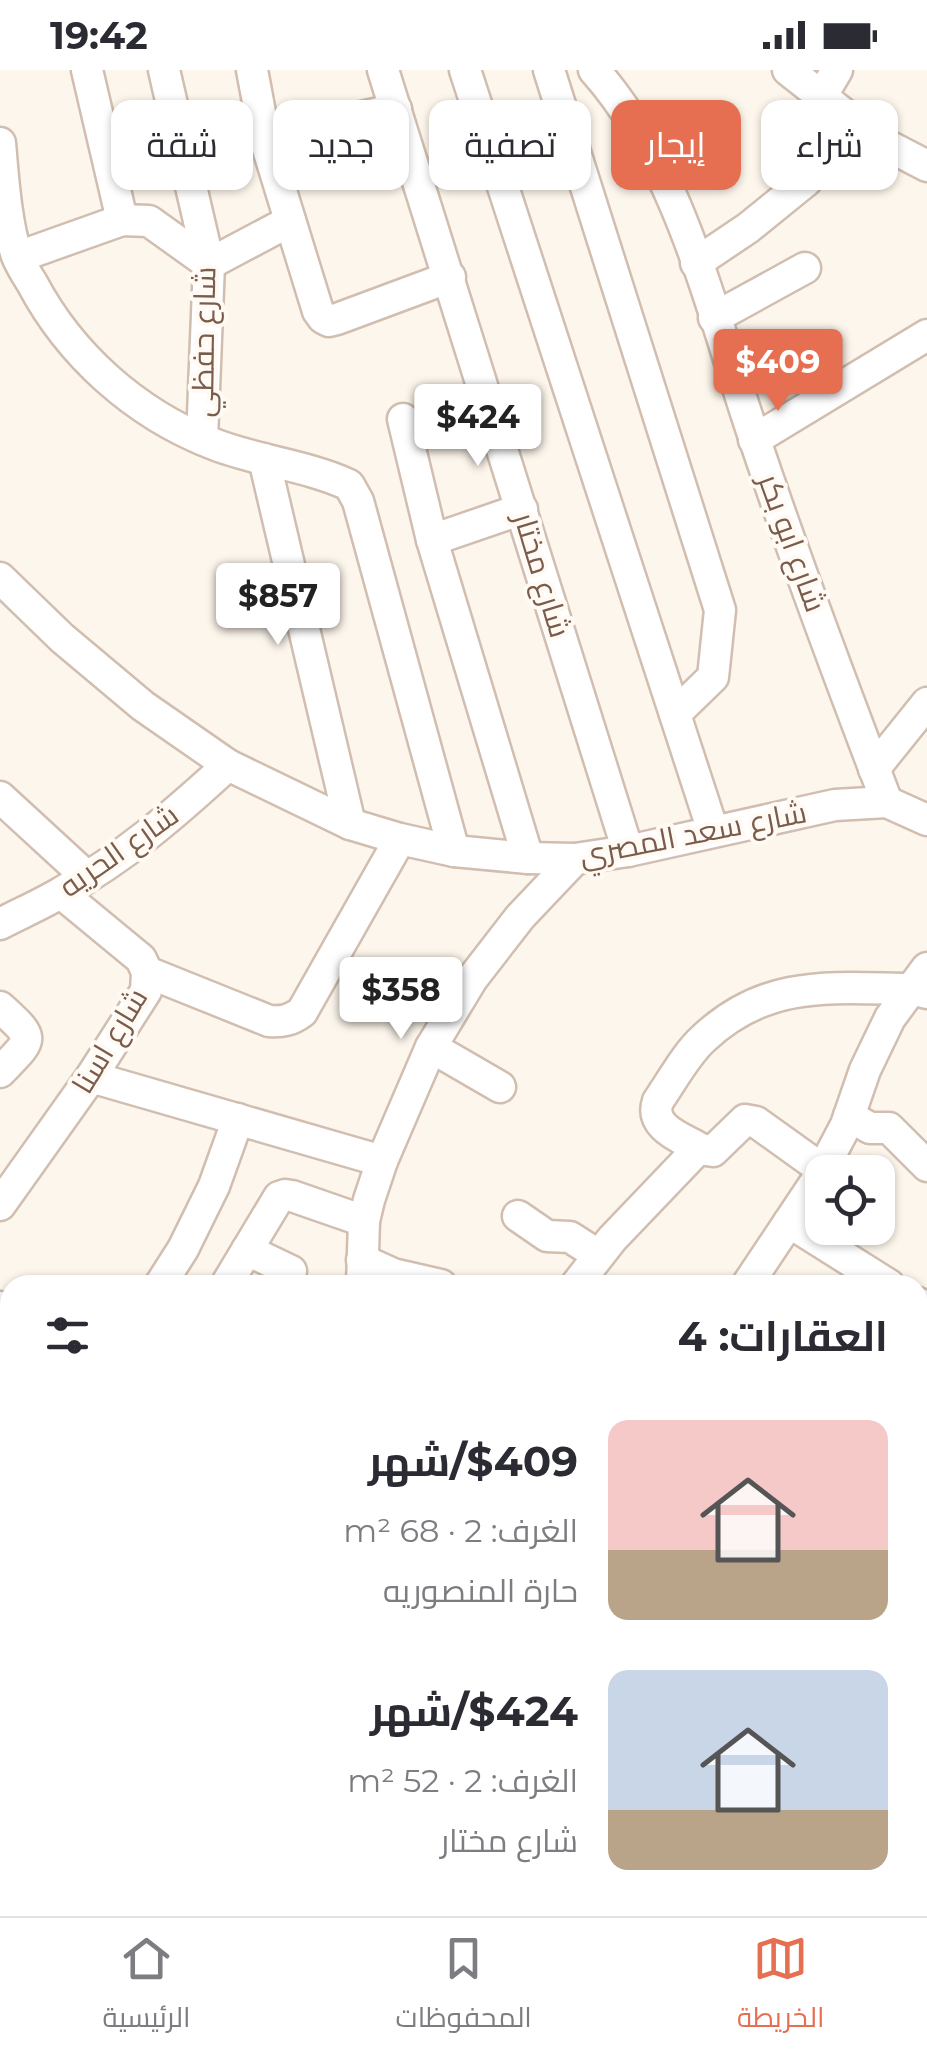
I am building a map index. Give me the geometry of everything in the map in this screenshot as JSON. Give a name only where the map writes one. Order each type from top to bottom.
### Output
[{"type":"street","points":[[87,70],[122,220]]},
{"type":"street","name":"شارع حفظي","points":[[164,70],[209,264],[202,439]]},
{"type":"street","points":[[252,70],[264,138],[322,318],[329,321],[450,278]]},
{"type":"street","name":"شارع مختار","points":[[384,70],[393,100]]},
{"type":"street","points":[[465,70],[713,831]]},
{"type":"street","points":[[549,70],[720,610],[713,676],[675,714]]},
{"type":"street","name":"شارع ابو بكر","points":[[594,70],[640,132],[672,196],[754,440],[887,802]]},
{"type":"street","points":[[788,70],[825,100]]},
{"type":"street","points":[[821,97],[837,70]]},
{"type":"street","points":[[264,138],[273,136]]},
{"type":"street","points":[[0,143],[6,228],[44,306],[77,350],[117,388],[162,420],[202,439],[350,485],[358,501],[454,851]]},
{"type":"street","name":"شارع مختار","points":[[409,150],[628,852]]},
{"type":"street","points":[[898,151],[927,166]]},
{"type":"street","points":[[696,262],[748,228],[795,190]]},
{"type":"street","points":[[18,257],[122,220],[136,219],[149,221],[209,264],[290,222]]},
{"type":"street","points":[[714,318],[805,268]]},
{"type":"street","points":[[754,440],[921,345]]},
{"type":"street","points":[[403,419],[432,540],[528,858]]},
{"type":"street","points":[[264,459],[350,824]]},
{"type":"street","points":[[432,540],[522,509]]},
{"type":"street","name":"شارع سعد المصري","points":[[0,578],[62,638],[143,706],[228,765],[350,824],[400,839],[454,851],[575,860],[628,852],[835,805],[887,802],[927,820]]},
{"type":"street","points":[[874,769],[927,704]]},
{"type":"street","name":"شارع الحريه","points":[[0,924],[74,885],[149,834],[228,765]]},
{"type":"street","name":"شارع اسنا","points":[[0,797],[141,959],[147,972],[146,991],[0,1206]]},
{"type":"street","points":[[147,972],[269,1020],[292,1019],[302,1012],[400,839]]},
{"type":"street","points":[[398,1275],[362,1272],[364,1221],[382,1161],[432,1047],[472,980],[520,916],[575,860]]},
{"type":"street","points":[[830,1155],[883,1030],[922,983]]},
{"type":"street","points":[[805,1158],[751,1120],[740,1123],[708,1152],[660,1125],[655,1109],[701,1040],[730,1017],[762,1000],[798,990],[922,983]]},
{"type":"street","points":[[0,1007],[24,1029],[26,1036],[23,1048],[0,1072]]},
{"type":"street","points":[[432,1047],[500,1088]]},
{"type":"street","points":[[90,1077],[382,1161]]},
{"type":"street","points":[[849,1116],[870,1128],[889,1128],[927,1166]]},
{"type":"street","points":[[166,1275],[214,1186],[238,1119]]},
{"type":"street","points":[[583,1275],[598,1254],[699,1148]]},
{"type":"street","points":[[232,1275],[275,1202],[286,1195],[364,1221]]},
{"type":"street","points":[[754,1275],[805,1198]]},
{"type":"street","points":[[518,1216],[548,1236],[570,1237],[598,1254]]},
{"type":"street","points":[[789,1222],[874,1275]]},
{"type":"street","points":[[247,1250],[291,1271]]}]
